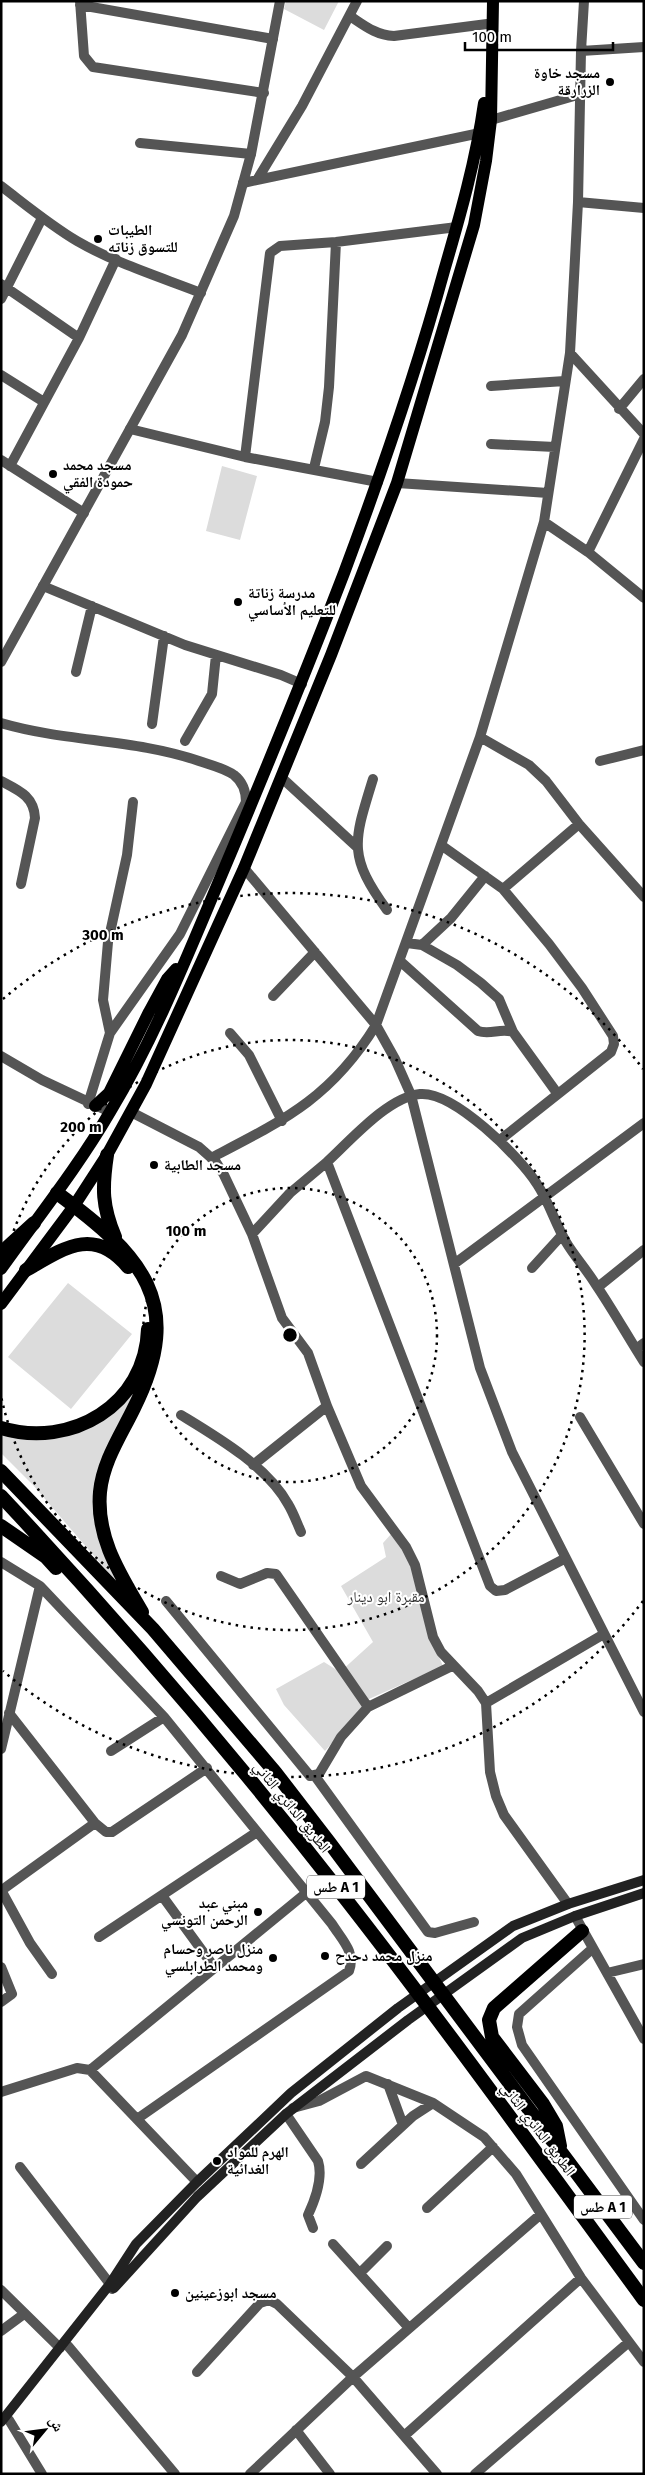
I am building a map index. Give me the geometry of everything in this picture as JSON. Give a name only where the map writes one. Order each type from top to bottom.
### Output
[{"type":"highway","points":[[107,1155],[103,1199],[104,1210],[117,1240]]},
{"type":"highway","points":[[57,1194],[117,1240],[133,1260],[149,1287],[157,1317],[156,1352],[147,1381],[106,1465],[100,1492],[101,1518],[106,1544],[116,1569],[153,1630]]},
{"type":"highway","points":[[1,1252],[34,1223]]},
{"type":"highway","points":[[1,1428],[20,1434],[49,1434],[72,1428],[93,1419],[113,1406],[127,1392],[142,1368],[148,1341],[149,1316],[141,1290],[130,1270],[108,1248],[92,1243],[74,1244],[26,1270]]},
{"type":"highway","name":"الطريق الدائري الثاني","points":[[1,1471],[153,1630],[274,1772],[330,1842],[644,2263]]},
{"type":"highway","name":"الطريق الدائري الثاني","points":[[1,1496],[131,1638],[342,1894],[644,2300]]},
{"type":"highway","points":[[1,1526],[46,1557],[90,1603],[131,1638]]},
{"type":"highway","points":[[562,2152],[556,2126],[542,2104],[492,2038],[489,2020],[494,2008],[582,1931]]},
{"type":"main road","points":[[1,1269],[57,1194],[110,1112],[144,1050],[185,960],[302,684],[378,482],[433,311],[457,227],[480,134],[489,71],[487,1]]},
{"type":"main road","points":[[1,1304],[74,1206],[132,1112],[244,868],[282,778],[397,483],[474,225],[486,161],[491,120],[493,1]]},
{"type":"main road","points":[[433,311],[448,316]]},
{"type":"main road","points":[[288,718],[303,725]]},
{"type":"main road","points":[[92,1105],[109,1093],[167,979],[185,960]]},
{"type":"main road","points":[[111,2287],[136,2244],[197,2182],[291,2092],[398,2008],[513,1926],[568,1904],[644,1880]]},
{"type":"main road","points":[[1,2430],[5,2421],[111,2287],[197,2197],[289,2111],[466,1976],[522,1938],[574,1916],[644,1893]]},
{"type":"street","points":[[1,662],[182,336],[234,216],[251,154],[280,1]]},
{"type":"street","points":[[256,180],[302,106],[357,1]]},
{"type":"street","points":[[211,1158],[282,1121],[330,1086],[376,1025],[480,737],[544,522],[566,382],[570,353],[578,202],[581,51],[584,1]]},
{"type":"street","points":[[264,93],[93,67],[84,56],[80,3],[273,38]]},
{"type":"street","points":[[350,16],[373,32],[388,36],[487,24]]},
{"type":"street","points":[[581,51],[644,47]]},
{"type":"street","points":[[491,120],[581,94]]},
{"type":"street","points":[[243,183],[480,134]]},
{"type":"street","points":[[140,143],[251,154]]},
{"type":"street","points":[[1,186],[42,218],[77,241],[116,259],[201,293]]},
{"type":"street","points":[[578,202],[644,208]]},
{"type":"street","points":[[1,299],[4,286],[42,218]]},
{"type":"street","points":[[245,457],[270,253],[280,246],[336,242],[457,227]]},
{"type":"street","points":[[314,468],[325,422],[329,387],[336,242]]},
{"type":"street","points":[[84,512],[6,463],[44,402],[79,338],[116,259]]},
{"type":"street","points":[[4,286],[79,338]]},
{"type":"street","points":[[570,353],[619,409],[644,434]]},
{"type":"street","points":[[1,375],[44,402]]},
{"type":"street","points":[[619,409],[644,379]]},
{"type":"street","points":[[491,386],[566,382]]},
{"type":"street","points":[[130,429],[245,457],[314,468],[378,482]]},
{"type":"street","points":[[588,552],[644,440]]},
{"type":"street","points":[[491,444],[555,448]]},
{"type":"street","points":[[397,483],[548,493]]},
{"type":"street","points":[[544,522],[588,552],[644,598]]},
{"type":"street","points":[[43,586],[164,636],[216,655],[281,674],[302,684]]},
{"type":"street","points":[[76,672],[92,606]]},
{"type":"street","points":[[152,724],[164,636]]},
{"type":"street","points":[[185,741],[212,694],[216,655]]},
{"type":"street","points":[[1,723],[47,733],[134,745],[188,757],[224,769],[238,779],[244,788],[246,802],[180,934],[110,1033],[92,1105]]},
{"type":"street","points":[[480,737],[529,765],[562,800],[580,824],[644,897]]},
{"type":"street","points":[[600,761],[644,750]]},
{"type":"street","points":[[282,778],[357,847]]},
{"type":"street","points":[[373,779],[357,831],[357,847],[362,871],[387,910]]},
{"type":"street","points":[[1,781],[26,796],[34,809],[35,818],[21,884]]},
{"type":"street","points":[[110,1033],[103,1000],[108,942],[127,855],[133,802]]},
{"type":"street","points":[[503,889],[580,824]]},
{"type":"street","points":[[441,845],[503,889],[549,944],[613,1036],[614,1044],[611,1052],[500,1140]]},
{"type":"street","points":[[244,868],[376,1025],[395,1059],[411,1096],[480,1368],[501,1424],[512,1452],[564,1559],[642,1706]]},
{"type":"street","points":[[422,945],[451,918],[485,876]]},
{"type":"street","points":[[407,942],[422,945],[457,965],[499,999],[513,1032],[557,1093]]},
{"type":"street","points":[[273,996],[315,952]]},
{"type":"street","points":[[400,962],[478,1031],[486,1034],[505,1029],[513,1032]]},
{"type":"street","points":[[230,1033],[249,1055],[282,1121]]},
{"type":"street","points":[[1,1056],[92,1105],[110,1112]]},
{"type":"street","points":[[252,1234],[290,1193],[393,1105],[411,1096],[423,1094],[438,1097],[462,1111],[500,1140],[536,1182],[546,1198],[562,1235],[640,1346],[644,1362]]},
{"type":"street","points":[[132,1112],[192,1142],[211,1158],[224,1175],[252,1234],[282,1318],[308,1353],[327,1406],[361,1486],[406,1547],[415,1566],[433,1637],[441,1652],[452,1666],[478,1691],[486,1703],[490,1772],[496,1796],[504,1815],[568,1904]]},
{"type":"street","points":[[454,1264],[546,1198],[644,1123]]},
{"type":"street","points":[[327,1162],[490,1586],[496,1591],[505,1590],[564,1559]]},
{"type":"street","points":[[532,1268],[562,1235]]},
{"type":"street","points":[[598,1287],[644,1250]]},
{"type":"street","points":[[253,1465],[327,1406]]},
{"type":"street","points":[[181,1415],[220,1438],[272,1482],[288,1503],[301,1532]]},
{"type":"street","points":[[580,1417],[644,1524]]},
{"type":"street","points":[[1,1562],[40,1586],[164,1717],[306,1893],[350,1951],[353,1962],[349,1971],[137,2119]]},
{"type":"street","points":[[221,1576],[240,1584],[267,1573],[276,1574],[368,1707]]},
{"type":"street","points":[[1,1749],[40,1586]]},
{"type":"street","points":[[166,1601],[310,1776],[319,1774],[341,1737],[368,1707],[452,1666]]},
{"type":"street","points":[[486,1703],[604,1634]]},
{"type":"street","points":[[9,1714],[95,1823],[106,1832],[112,1832],[207,1768]]},
{"type":"street","points":[[111,1751],[164,1717]]},
{"type":"street","points":[[315,1776],[428,1932],[435,1933],[474,1922]]},
{"type":"street","points":[[52,1974],[30,1943],[1,1890],[95,1823]]},
{"type":"street","points":[[99,1938],[258,1832]]},
{"type":"street","points":[[90,2070],[306,1893]]},
{"type":"street","points":[[163,1896],[214,1967]]},
{"type":"street","points":[[574,1916],[644,2039]]},
{"type":"street","points":[[592,1949],[519,2014],[517,2027],[522,2045],[644,2220]]},
{"type":"street","points":[[607,1973],[644,1964]]},
{"type":"street","points":[[1,1968],[12,1994],[1,2002]]},
{"type":"street","points":[[1,2092],[77,2068],[90,2070],[197,2182]]},
{"type":"street","points":[[313,2228],[308,2215],[321,2169],[289,2111],[319,2101],[366,2076],[388,2084],[433,2103],[484,2138],[516,2174],[582,2278],[644,2362]]},
{"type":"street","points":[[388,2084],[403,2125]]},
{"type":"street","points":[[360,2164],[403,2125],[433,2103]]},
{"type":"street","points":[[427,2208],[493,2148]]},
{"type":"street","points":[[20,2167],[111,2287]]},
{"type":"street","points":[[250,2474],[353,2377],[541,2214]]},
{"type":"street","points":[[333,2244],[361,2272],[409,2328]]},
{"type":"street","points":[[361,2272],[387,2246]]},
{"type":"street","points":[[404,2436],[582,2278]]},
{"type":"street","points":[[1,2290],[24,2314],[64,2347],[175,2474]]},
{"type":"street","points":[[197,2372],[260,2303],[268,2300],[277,2304],[353,2377],[437,2474]]},
{"type":"street","points":[[1,2331],[24,2314]]},
{"type":"street","points":[[474,2474],[629,2342]]},
{"type":"street","points":[[5,2421],[42,2474]]},
{"type":"street","points":[[296,2430],[330,2474]]},
{"type":"green space","points":[[286,1],[339,1],[324,30],[284,9]]},
{"type":"green space","points":[[222,466],[257,476],[240,540],[206,531]]},
{"type":"green space","points":[[68,1283],[132,1334],[71,1409],[8,1357]]},
{"type":"green space","points":[[149,1356],[106,1465],[101,1519],[131,1599],[33,1485],[1,1453],[1,1428],[20,1433],[96,1417]]},
{"type":"green space","name":"مقبرة ابو دينار","points":[[392,1533],[412,1565],[431,1639],[443,1666],[369,1699],[325,1751],[284,1705],[276,1689],[324,1662],[340,1672],[373,1642],[341,1586],[386,1557],[383,1543]]},
{"type":"place","name":"مسجد خاوة الزرارقة","points":[[610,82]]},
{"type":"place","name":"الطيبات للتسوق زناته","points":[[98,239]]},
{"type":"place","name":"مسجد محمد حمودة الفقي","points":[[53,474]]},
{"type":"place","name":"مدرسة زناتة للتعليم الأساسي","points":[[238,602]]},
{"type":"place","name":"مسجد الطابية","points":[[154,1165]]},
{"type":"place","name":"مبني عبد الرحمن التونسي","points":[[258,1912]]},
{"type":"place","name":"منزل محمد دحدح","points":[[325,1956]]},
{"type":"place","name":"منزل ناصر وحسام ومحمد الطرابلسي","points":[[273,1958]]},
{"type":"place","name":"الهرم للمواد الغدائية","points":[[217,2161]]},
{"type":"place","name":"مسجد ابوزعينين","points":[[175,2293]]}]
